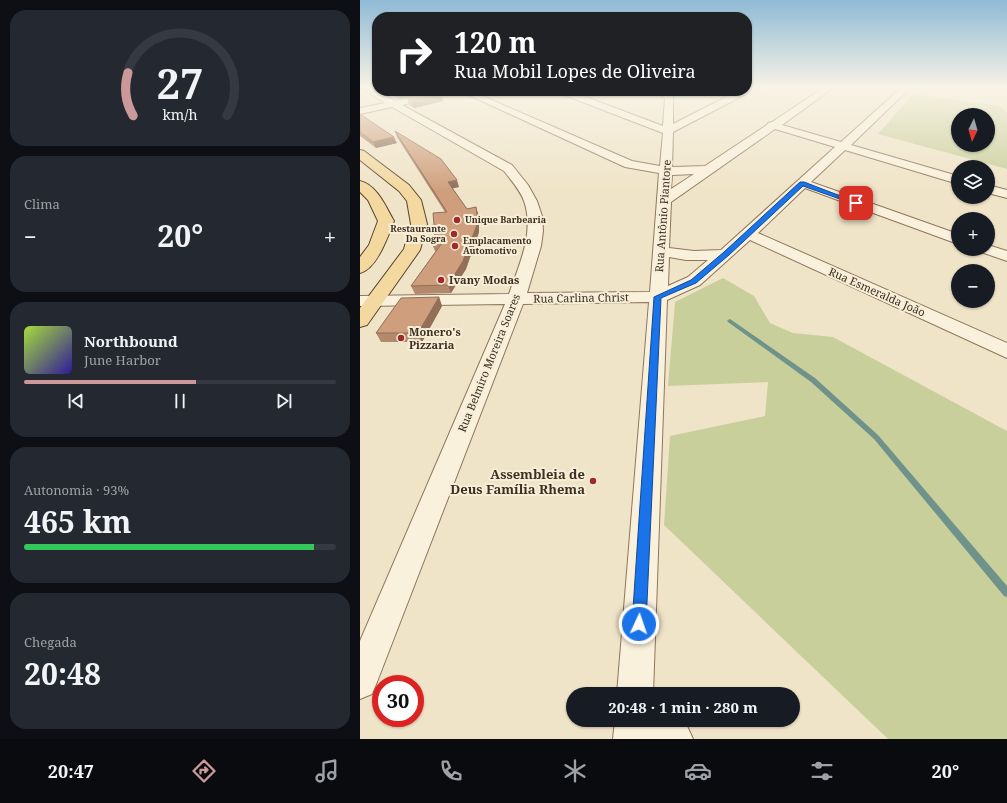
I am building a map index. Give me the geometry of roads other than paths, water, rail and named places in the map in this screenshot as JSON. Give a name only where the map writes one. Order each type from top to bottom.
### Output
[{"type":"main road","points":[[360,154],[404,188],[414,200],[419,224],[412,250],[368,301],[360,321]]},
{"type":"main road","points":[[360,185],[374,198],[386,221],[377,246],[360,268]]},
{"type":"street","name":"Rua Belmiro Moreira Soares","points":[[360,682],[516,299],[536,238],[536,216],[530,198],[521,181],[508,168],[426,122]]},
{"type":"street","points":[[535,122],[629,164],[665,175],[712,167],[776,122]]},
{"type":"street","points":[[646,122],[654,127],[657,122]]},
{"type":"street","name":"Rua Antônio Piantore","points":[[637,687],[668,122]]},
{"type":"street","points":[[658,297],[694,281],[726,254],[869,122]]},
{"type":"street","points":[[772,125],[951,178]]},
{"type":"street","points":[[629,164],[644,162],[665,175],[712,167]]},
{"type":"street","points":[[802,184],[951,237]]},
{"type":"street","points":[[995,191],[1007,194]]},
{"type":"street","name":"Rua Esmeralda João","points":[[748,234],[1007,351]]},
{"type":"street","points":[[660,251],[681,256],[697,257],[726,254]]},
{"type":"street","points":[[995,252],[1007,256]]},
{"type":"street","name":"Rua Carlina Christ","points":[[368,301],[658,297]]},
{"type":"street","name":"Rua Antônio Piantore","points":[[632,739],[633,727]]},
{"type":"street","points":[[665,727],[674,739]]},
{"type":"waterway","points":[[730,321],[813,380],[876,437],[1007,593]]},
{"type":"place","name":"Unique Barbearia","points":[[457,220]]},
{"type":"place","name":"Restaurante Da Sogra","points":[[454,234]]},
{"type":"place","name":"Emplacamento Automotivo","points":[[455,246]]},
{"type":"place","name":"Ivany Modas","points":[[441,280]]},
{"type":"place","name":"Monero's Pizzaria","points":[[401,338]]},
{"type":"place","name":"Assembleia de Deus Família Rhema","points":[[593,481]]}]
